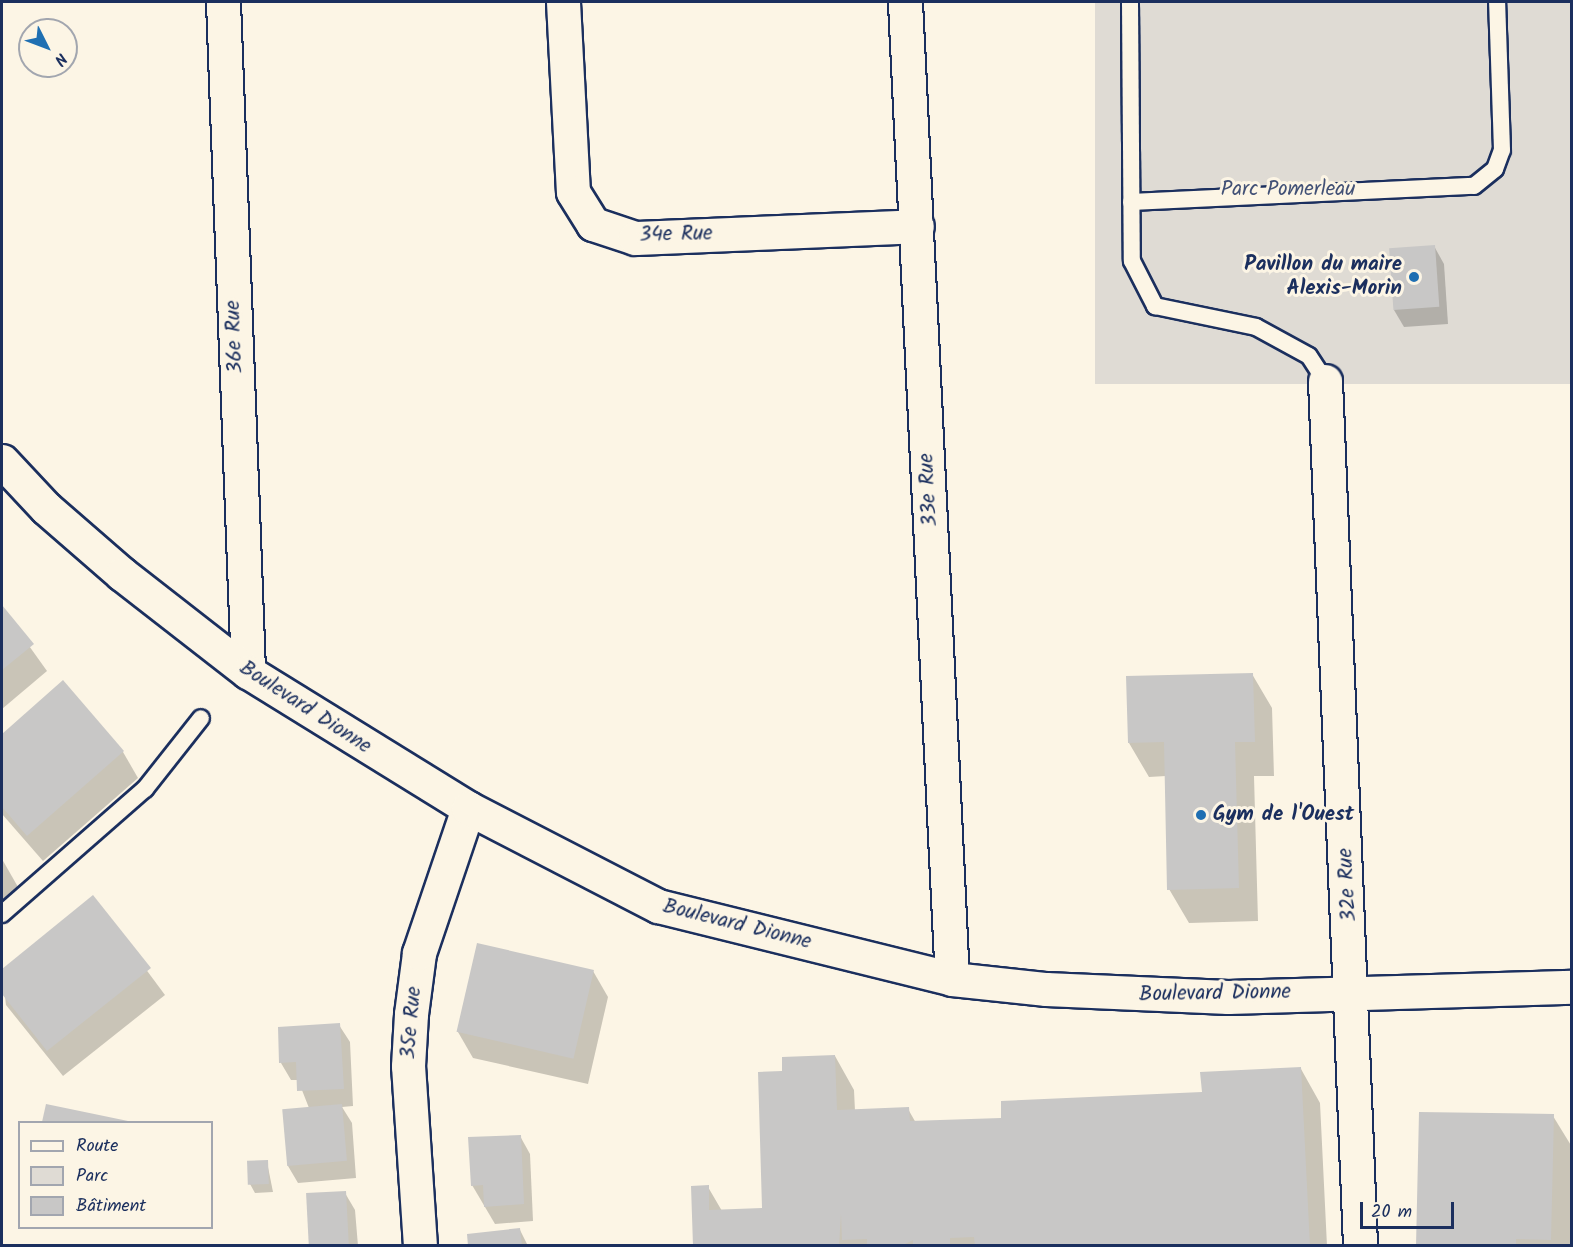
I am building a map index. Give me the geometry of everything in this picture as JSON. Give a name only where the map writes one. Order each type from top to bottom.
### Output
[{"type":"street","name":"36e Rue","points":[[223,2],[248,672]]},
{"type":"street","name":"34e Rue","points":[[563,2],[573,192],[593,224],[635,238],[917,226]]},
{"type":"street","name":"33e Rue","points":[[905,2],[952,979]]},
{"type":"street","name":"32e Rue","points":[[1325,381],[1353,991],[1360,1245]]},
{"type":"street","name":"Boulevard Dionne","points":[[2,461],[122,574],[248,672],[468,808],[658,906],[952,979],[1149,996],[1572,987]]},
{"type":"street","name":"35e Rue","points":[[420,1245],[408,1066],[411,1014],[419,953],[468,808]]},
{"type":"lane","points":[[1130,2],[1132,261],[1155,306],[1256,327],[1309,356],[1325,381]]},
{"type":"lane","points":[[1131,202],[1474,186],[1495,169],[1502,150],[1497,2]]},
{"type":"lane","points":[[2,914],[145,789],[201,718]]},
{"type":"green space","name":"Parc Pomerleau","points":[[1095,2],[1571,2],[1571,384],[1095,384]]},
{"type":"building","name":"Pavillon du maire Alexis-Morin","points":[[1435,245],[1439,307],[1393,310],[1389,248]]},
{"type":"building","points":[[2,605],[34,644],[2,670]]},
{"type":"building","name":"Gym de l'Ouest","points":[[1253,673],[1255,742],[1235,742],[1239,888],[1167,890],[1164,742],[1128,743],[1126,676]]},
{"type":"building","points":[[63,680],[124,751],[27,836],[2,807],[2,734]]},
{"type":"building","points":[[93,895],[151,968],[47,1051],[2,994],[2,969]]},
{"type":"building","points":[[477,943],[594,970],[573,1059],[457,1032]]},
{"type":"building","points":[[340,1023],[344,1089],[297,1091],[296,1062],[279,1063],[278,1027]]},
{"type":"building","points":[[835,1055],[837,1110],[909,1107],[910,1121],[1001,1118],[1001,1101],[1202,1092],[1200,1072],[1301,1067],[1310,1246],[975,1246],[974,1237],[950,1238],[950,1246],[913,1246],[913,1240],[901,1246],[867,1246],[867,1239],[842,1240],[841,1214],[839,1246],[693,1246],[691,1186],[709,1185],[709,1210],[762,1208],[758,1072],[782,1071],[782,1057]]},
{"type":"building","points":[[46,1104],[128,1121],[42,1121]]},
{"type":"building","points":[[342,1104],[347,1161],[287,1166],[282,1109]]},
{"type":"building","points":[[1419,1112],[1554,1114],[1551,1240],[1516,1239],[1516,1246],[1416,1246]]},
{"type":"building","points":[[521,1135],[524,1204],[484,1207],[483,1185],[471,1186],[468,1137]]},
{"type":"building","points":[[268,1160],[269,1184],[248,1185],[247,1161]]},
{"type":"building","points":[[346,1191],[349,1244],[309,1246],[306,1193]]},
{"type":"building","points":[[520,1228],[522,1246],[468,1246],[467,1234]]},
{"type":"place","name":"Pavillon du maire Alexis-Morin","points":[[1414,277]]},
{"type":"place","name":"Gym de l'Ouest","points":[[1201,815]]}]
